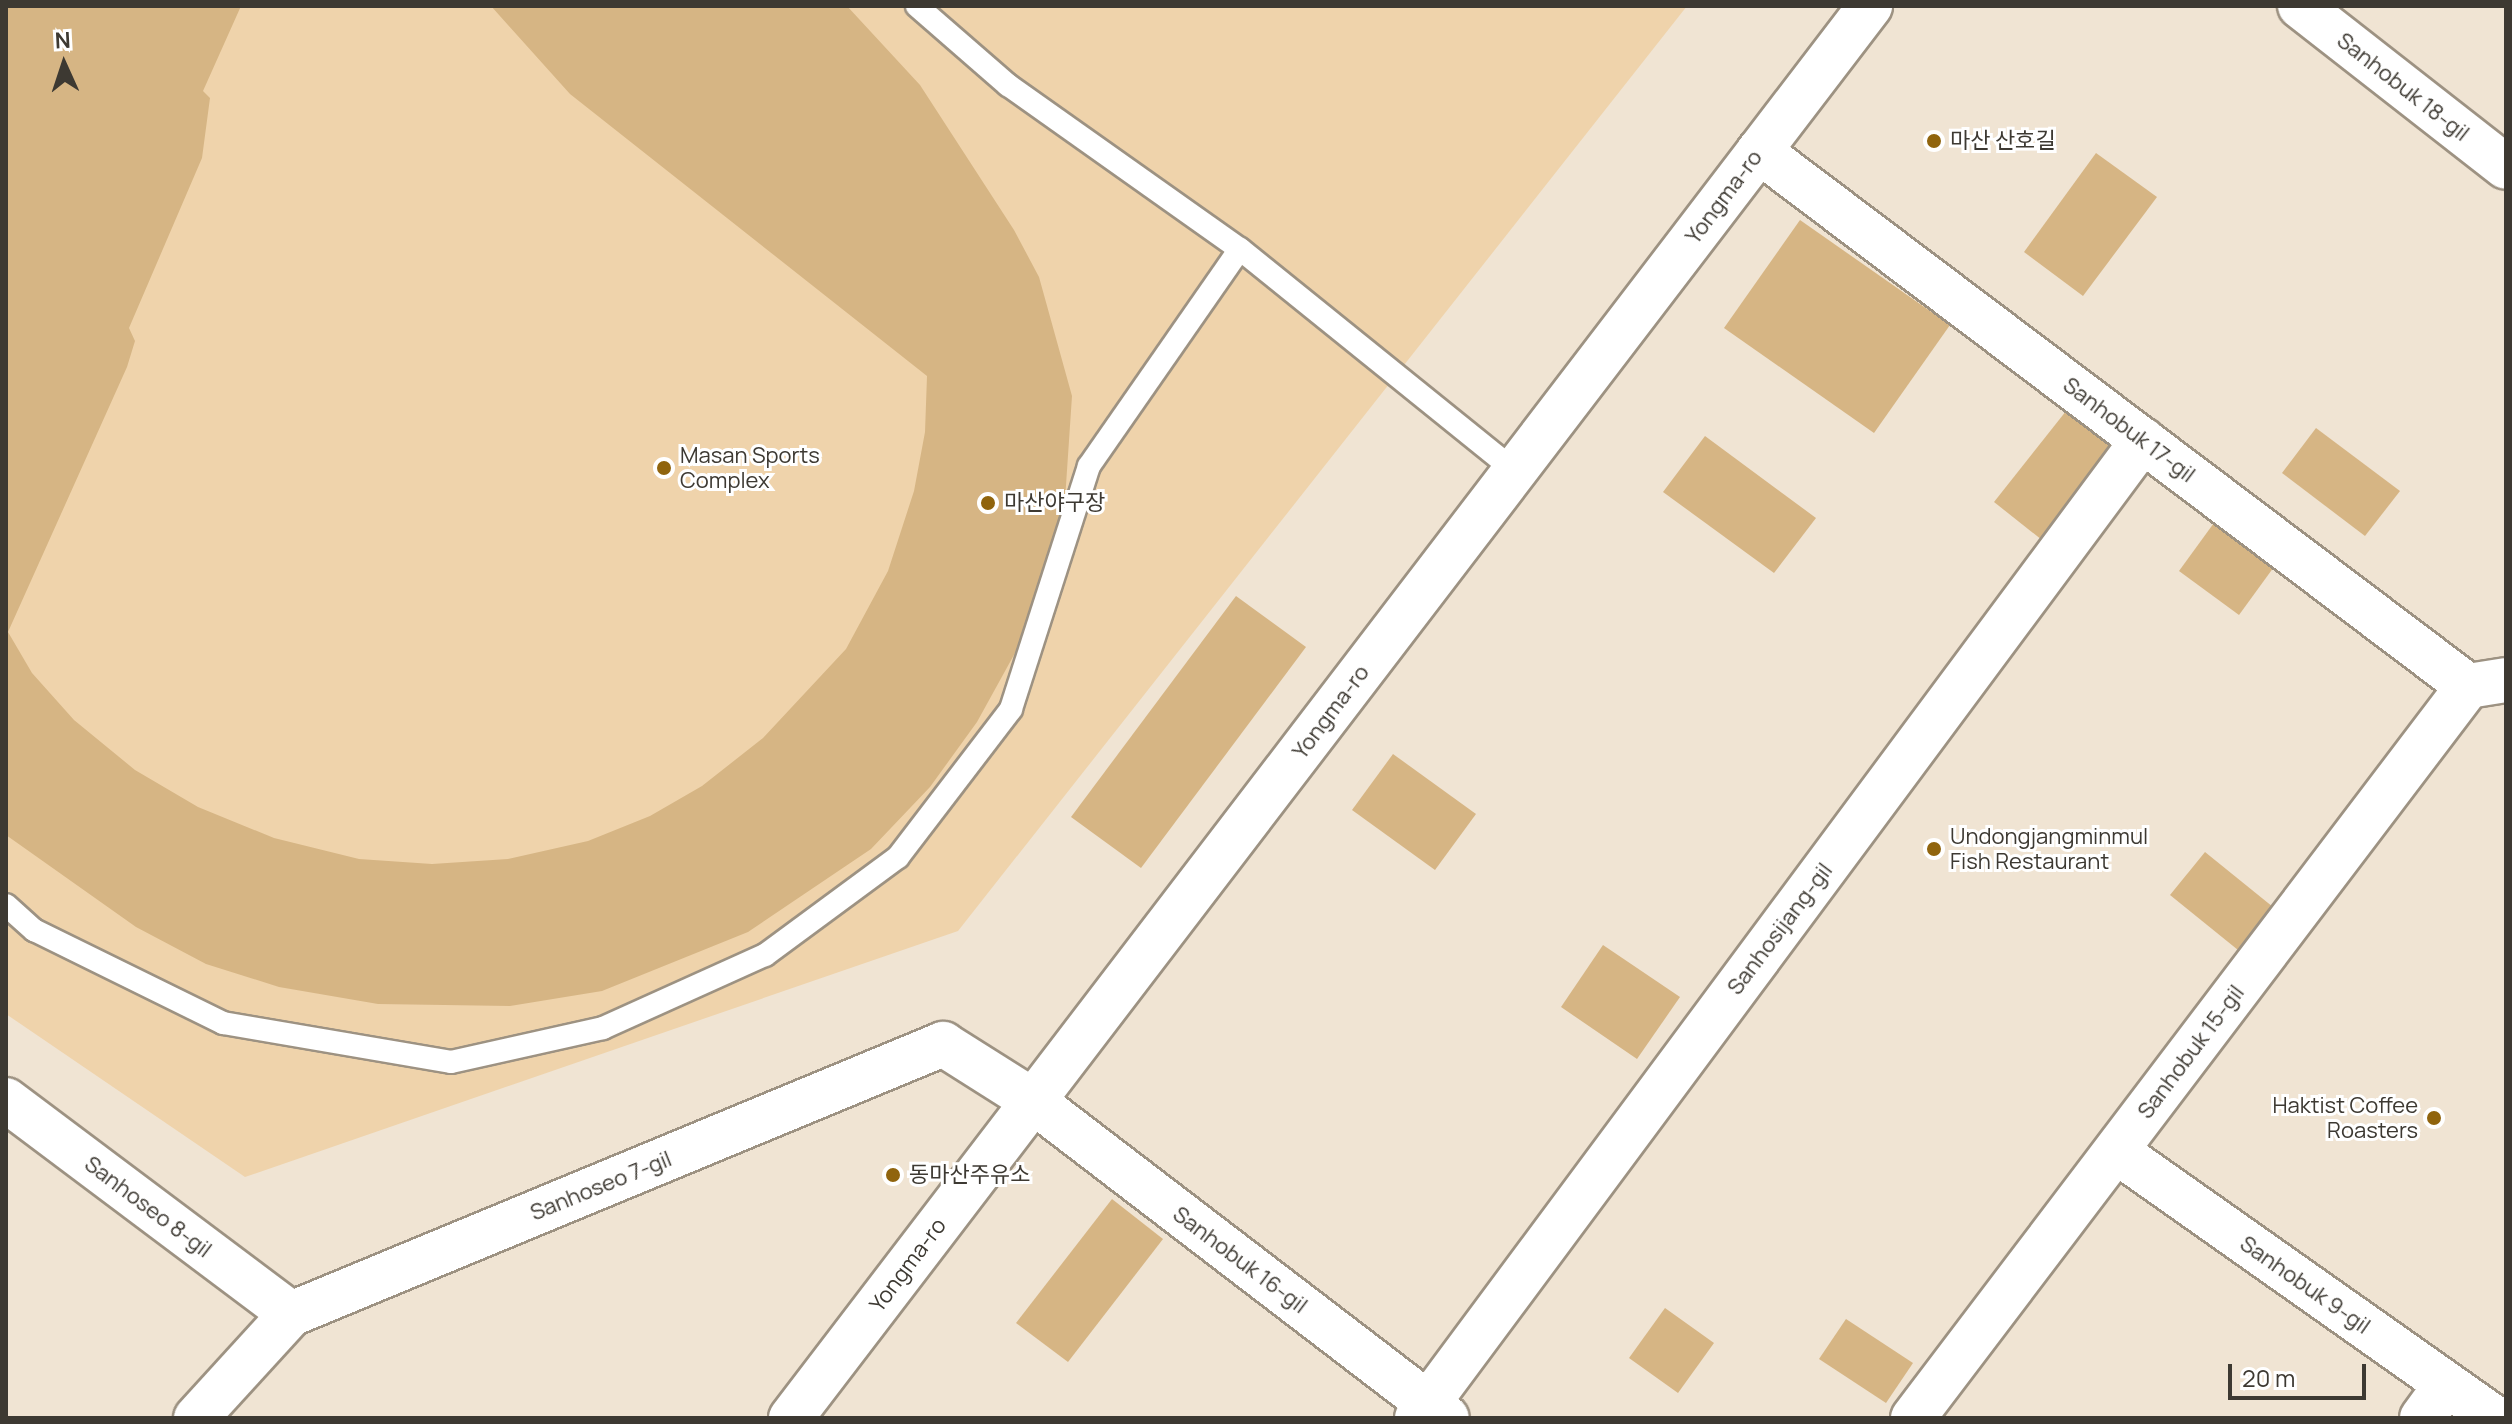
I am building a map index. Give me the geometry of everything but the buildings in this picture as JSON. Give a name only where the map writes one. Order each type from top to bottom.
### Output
[{"type":"street","name":"Yongma-ro","points":[[791,1418],[1870,6]]},
{"type":"street","name":"Sanhobuk 18-gil","points":[[2300,6],[2503,158]]},
{"type":"street","name":"Sanhobuk 17-gil","points":[[1759,151],[2143,440],[2487,683]]},
{"type":"street","name":"Sanhosijang-gil","points":[[1430,1413],[2143,440]]},
{"type":"street","name":"Sanhobuk 15-gil","points":[[1913,1418],[2116,1151],[2487,683]]},
{"type":"street","name":"Sanhoseo 7-gil","points":[[196,1418],[291,1314],[943,1044],[1033,1101]]},
{"type":"street","name":"Sanhoseo 8-gil","points":[[6,1100],[291,1314]]},
{"type":"street","name":"Sanhobuk 16-gil","points":[[1033,1101],[1430,1413]]},
{"type":"street","name":"Sanhobuk 9-gil","points":[[2116,1151],[2434,1402],[2494,1418]]},
{"type":"lane","points":[[917,6],[1008,85],[1240,249],[1515,471]]},
{"type":"lane","points":[[6,905],[34,930],[223,1023],[451,1062],[603,1028],[765,955],[898,857],[1011,709],[1089,466],[1240,249]]},
{"type":"shaded area","name":"Masan Sports Complex","points":[[6,6],[1687,6],[958,931],[245,1177],[6,1014]]},
{"type":"place","name":"마산 산호길","points":[[1934,141]]},
{"type":"place","name":"Masan Sports Complex","points":[[664,468]]},
{"type":"place","name":"마산야구장","points":[[988,503]]},
{"type":"place","name":"Undongjangminmul Fish Restaurant","points":[[1934,849]]},
{"type":"place","name":"Haktist Coffee Roasters","points":[[2434,1118]]},
{"type":"place","name":"동마산주유소","points":[[893,1175]]}]
